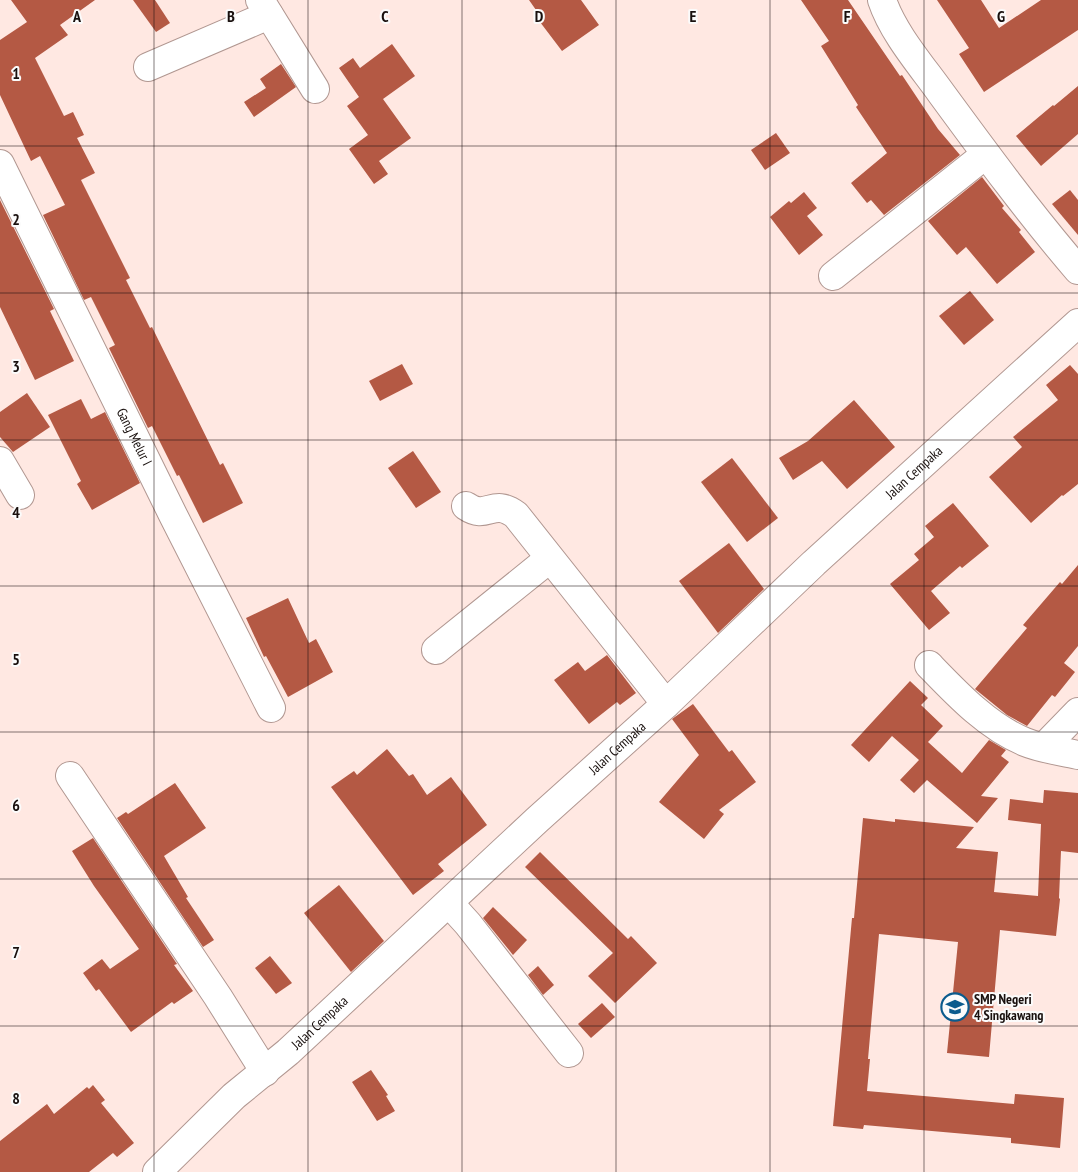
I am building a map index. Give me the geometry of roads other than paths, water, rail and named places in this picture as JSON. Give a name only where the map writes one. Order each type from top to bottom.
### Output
[{"type":"street","points":[[882,0],[889,18],[985,156],[1042,229],[1078,270]]},
{"type":"street","points":[[148,67],[265,8],[315,89]]},
{"type":"street","points":[[833,276],[985,156]]},
{"type":"street","name":"Gang Melur I","points":[[0,164],[173,515],[272,708]]},
{"type":"street","name":"Jalan Cempaka","points":[[157,1172],[234,1096],[457,912],[537,820],[666,704],[821,557],[1078,323]]},
{"type":"street","points":[[0,461],[20,495]]},
{"type":"street","points":[[466,506],[475,512],[485,512],[496,507],[507,508],[516,515],[666,704]]},
{"type":"street","points":[[436,650],[539,567]]},
{"type":"street","points":[[930,665],[953,690],[1004,731],[1026,742],[1044,748],[1078,755]]},
{"type":"street","points":[[1044,748],[1078,712]]},
{"type":"street","points":[[70,776],[218,997],[265,1072]]},
{"type":"street","points":[[457,912],[569,1053]]},
{"type":"place","name":"SMP Negeri 4 Singkawang","points":[[955,1007]]}]
